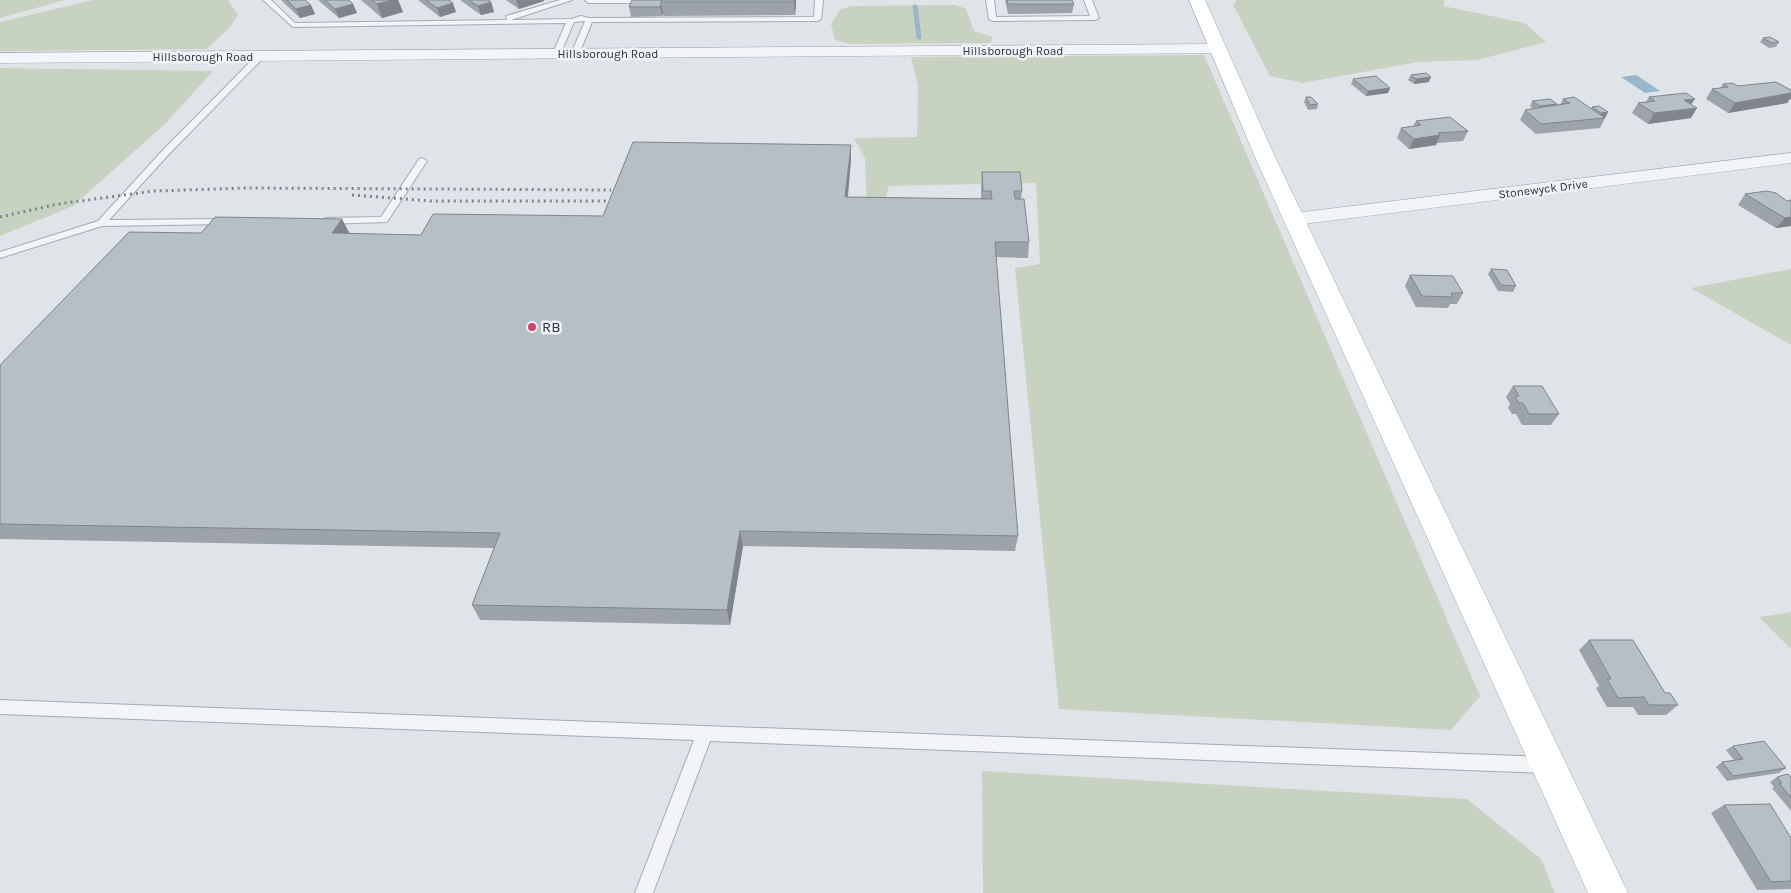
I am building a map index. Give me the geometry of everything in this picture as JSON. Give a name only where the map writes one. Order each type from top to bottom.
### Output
[{"type":"main road","points":[[1197,0],[1217,49],[1295,219],[1608,893]]},
{"type":"street","name":"Hillsborough Road","points":[[0,58],[1217,49]]},
{"type":"street","name":"Stonewyck Drive","points":[[1295,219],[1791,158]]},
{"type":"lane","points":[[267,0],[293,25],[571,21],[585,19],[817,19],[819,0]]},
{"type":"lane","points":[[495,22],[568,0]]},
{"type":"lane","points":[[990,0],[993,19],[1095,18],[1088,0]]},
{"type":"lane","points":[[575,54],[588,1],[658,1]]},
{"type":"lane","points":[[556,55],[571,21]]},
{"type":"lane","points":[[101,223],[166,152],[260,57]]},
{"type":"lane","points":[[315,221],[384,220],[422,161]]},
{"type":"lane","points":[[0,256],[101,223],[238,222]]},
{"type":"lane","points":[[0,707],[1550,765]]},
{"type":"lane","points":[[644,893],[705,733]]},
{"type":"green space","points":[[0,0],[65,0],[0,18]]},
{"type":"green space","points":[[93,0],[228,0],[238,15],[230,27],[207,49],[0,51],[0,22]]},
{"type":"green space","points":[[1237,0],[1445,0],[1443,6],[1525,23],[1546,42],[1477,60],[1418,62],[1303,83],[1270,76],[1233,5]]},
{"type":"green space","points":[[956,5],[966,9],[974,31],[993,37],[990,43],[851,44],[835,40],[831,24],[840,10],[851,6]]},
{"type":"green space","points":[[1204,55],[1480,696],[1451,730],[1059,709],[1015,268],[1040,264],[1036,183],[889,186],[882,207],[867,207],[865,158],[854,138],[917,137],[918,85],[911,57]]},
{"type":"green space","points":[[0,68],[213,71],[166,123],[73,206],[0,236]]},
{"type":"green space","points":[[1791,269],[1791,345],[1691,288]]},
{"type":"green space","points":[[1791,612],[1791,649],[1759,617]]},
{"type":"green space","points":[[982,771],[1467,799],[1541,859],[1555,893],[983,893]]},
{"type":"water","points":[[1636,75],[1660,91],[1645,93],[1621,77]]},
{"type":"building","points":[[287,0],[305,0],[311,5],[296,9]]},
{"type":"building","points":[[325,0],[349,0],[353,4],[335,9]]},
{"type":"building","points":[[372,0],[392,0],[377,4]]},
{"type":"building","points":[[426,0],[449,0],[453,3],[437,8]]},
{"type":"building","points":[[469,0],[488,0],[491,2],[478,6]]},
{"type":"building","points":[[632,0],[662,0],[660,7],[629,7]]},
{"type":"building","points":[[662,0],[794,0],[794,2],[661,2]]},
{"type":"building","points":[[1007,0],[1072,0],[1074,4],[1008,4]]},
{"type":"building","points":[[1770,37],[1779,42],[1772,43],[1763,38]]},
{"type":"building","points":[[1426,73],[1431,77],[1416,79],[1411,75]]},
{"type":"building","points":[[1376,76],[1390,88],[1368,91],[1353,79]]},
{"type":"building","points":[[1776,82],[1791,90],[1791,93],[1735,103],[1712,89],[1728,87],[1723,84],[1732,83],[1738,86]]},
{"type":"building","points":[[1686,93],[1695,99],[1684,100],[1697,108],[1654,113],[1638,103],[1655,101],[1649,97]]},
{"type":"building","points":[[1306,97],[1311,97],[1318,104],[1310,105]]},
{"type":"building","points":[[1574,97],[1605,118],[1541,124],[1525,110],[1570,103],[1563,99]]},
{"type":"building","points":[[1550,99],[1557,104],[1540,106],[1532,101]]},
{"type":"building","points":[[1599,106],[1608,112],[1601,113],[1592,107]]},
{"type":"building","points":[[1450,117],[1468,131],[1438,133],[1440,135],[1414,139],[1401,128],[1421,125],[1416,121]]},
{"type":"building","name":"RB","points":[[633,142],[851,145],[845,197],[992,199],[991,191],[983,191],[982,172],[1020,172],[1022,191],[1014,191],[1015,199],[1024,199],[1029,242],[995,242],[1018,536],[740,531],[727,610],[472,605],[500,533],[0,524],[0,365],[129,232],[201,233],[215,217],[342,219],[332,233],[421,235],[433,214],[603,216]]},
{"type":"building","points":[[1767,191],[1776,193],[1787,201],[1791,200],[1791,217],[1785,218],[1745,194]]},
{"type":"building","points":[[1491,269],[1507,270],[1516,286],[1501,285]]},
{"type":"building","points":[[1410,275],[1453,276],[1463,293],[1451,293],[1453,297],[1422,296]]},
{"type":"building","points":[[1513,386],[1542,386],[1559,414],[1529,414],[1523,403],[1519,403],[1515,397],[1519,396]]},
{"type":"building","points":[[1589,640],[1633,640],[1665,693],[1670,693],[1678,705],[1649,705],[1644,697],[1618,698],[1607,679],[1611,679]]},
{"type":"building","points":[[1764,741],[1786,768],[1733,776],[1722,762],[1743,759],[1733,746]]},
{"type":"building","points":[[1788,774],[1791,777],[1791,798],[1779,783],[1782,783],[1777,777]]},
{"type":"building","points":[[1770,804],[1791,838],[1791,881],[1771,882],[1724,805]]},
{"type":"waterway","points":[[915,7],[919,37]]},
{"type":"railway","points":[[0,217],[58,204],[154,191],[249,188],[611,190]]},
{"type":"railway","points":[[352,195],[431,201],[619,201]]},
{"type":"place","name":"RB","points":[[532,327]]}]
